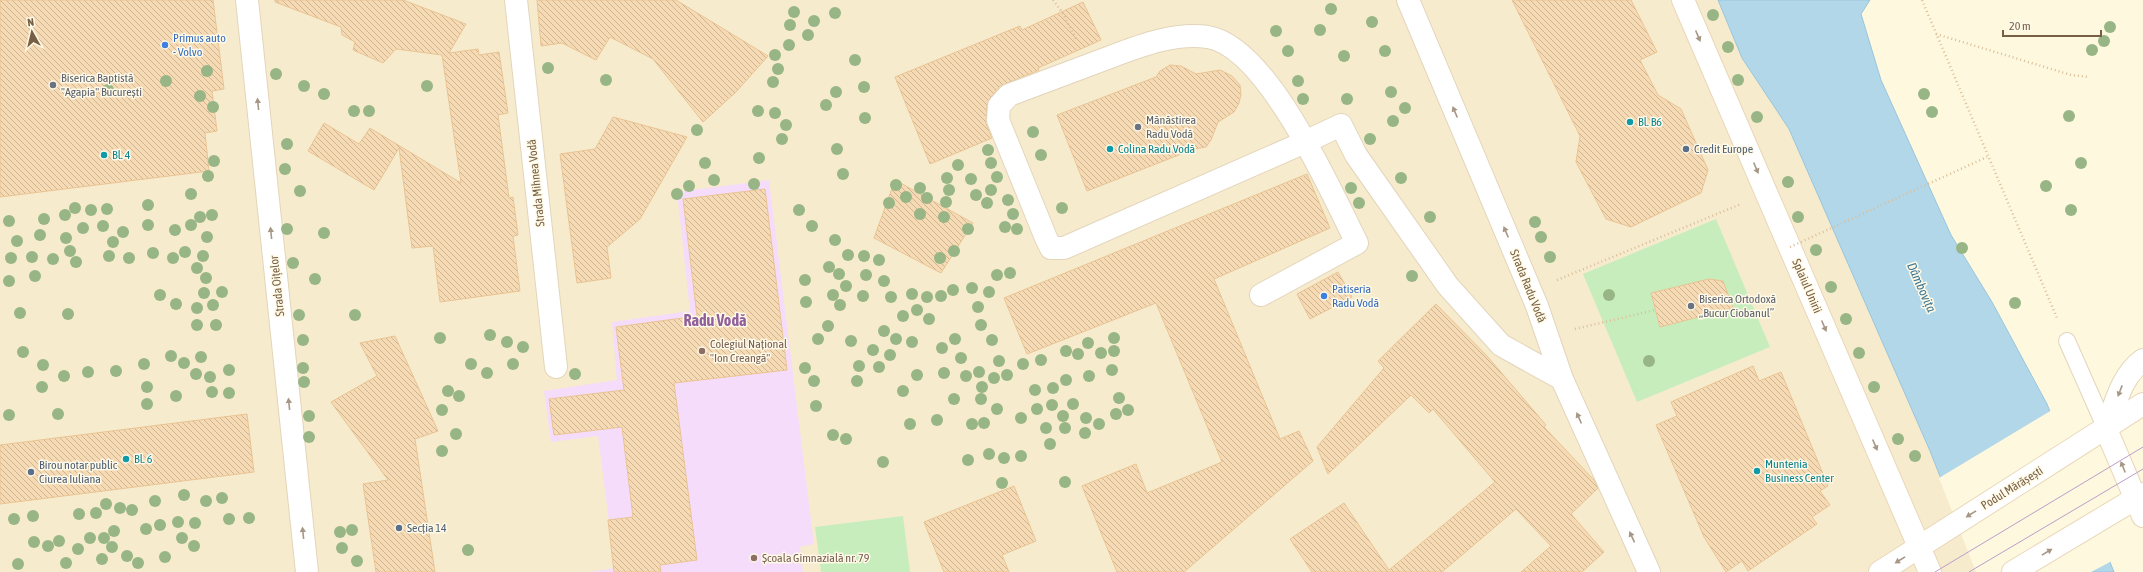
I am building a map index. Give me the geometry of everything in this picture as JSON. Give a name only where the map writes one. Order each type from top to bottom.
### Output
[{"type":"street","name":"Strada Oițelor","points":[[247,0],[307,572]]},
{"type":"street","name":"Strada Mihnea Vodă","points":[[516,0],[556,367]]},
{"type":"street","name":"Strada Radu Vodă","points":[[1408,0],[1531,291],[1562,379],[1649,572]]},
{"type":"street","name":"Splaiul Unirii","points":[[1683,0],[1930,572]]},
{"type":"street","points":[[1261,295],[1357,243],[1305,142],[1276,96],[1249,60],[1231,47],[1209,37],[1182,37],[1150,43],[1009,95],[999,106],[998,120],[1051,248],[1064,248],[1305,142],[1341,125],[1356,155],[1454,292],[1501,345],[1562,379]]},
{"type":"street","points":[[2013,572],[2101,519],[2141,502],[2106,429],[2121,387],[2128,375],[2143,360]]},
{"type":"street","name":"Podul Mărășești","points":[[1880,572],[2075,449],[2143,404]]},
{"type":"lane","points":[[2067,341],[2106,429]]},
{"type":"path","points":[[1053,0],[1069,24],[1082,49],[1088,65]]},
{"type":"path","points":[[1922,0],[1987,156],[2067,341]]},
{"type":"path","points":[[1936,34],[2071,76],[2089,77]]},
{"type":"path","points":[[1790,247],[1987,156]]},
{"type":"path","points":[[1531,291],[1767,194]]},
{"type":"path","points":[[1604,322],[1655,310]]},
{"type":"shaded area","points":[[0,0],[1718,0],[1742,58],[1789,129],[1930,451],[1978,572],[0,572]]},
{"type":"shaded area","name":"Colegiul Național \"Ion Creangă\"","points":[[769,180],[814,544],[800,547],[803,572],[589,572],[615,568],[598,436],[551,442],[544,391],[617,380],[612,322],[690,311],[677,192]]},
{"type":"green space","points":[[1716,219],[1770,347],[1637,402],[1583,274]]},
{"type":"green space","points":[[903,516],[910,572],[821,572],[815,527]]},
{"type":"water","name":"Dâmbovița","points":[[1718,0],[1870,0],[1861,14],[1881,80],[1951,235],[1992,302],[2047,404],[2114,572],[1978,572],[1930,451],[1789,129],[1742,58]]},
{"type":"pier","points":[[2052,410],[2112,561],[2091,572],[1976,572],[1939,478]]},
{"type":"building","points":[[0,0],[213,0],[224,89],[212,91],[217,131],[205,133],[209,171],[0,197]]},
{"type":"building","points":[[275,0],[403,0],[466,24],[449,53],[478,49],[479,55],[499,52],[508,113],[498,115],[509,198],[513,197],[518,235],[513,236],[520,291],[440,302],[433,246],[412,248],[399,148],[374,190],[308,151],[324,123],[359,144],[370,128],[461,183],[442,55],[396,49],[383,63],[353,50],[355,42],[342,35],[341,27],[275,2]]},
{"type":"building","points":[[537,0],[676,0],[768,56],[736,92],[703,122],[653,59],[610,37],[596,60],[562,43],[541,46]]},
{"type":"building","name":"Bl. B6","points":[[1512,0],[1631,0],[1657,52],[1640,60],[1658,95],[1681,109],[1708,170],[1701,193],[1631,227],[1606,219],[1576,162],[1580,136]]},
{"type":"building","points":[[1083,2],[1101,40],[1038,68],[1039,70],[1000,86],[990,98],[987,105],[986,124],[992,138],[930,164],[895,77],[1020,26],[1022,30]]},
{"type":"building","name":"Mănăstirea Radu Vodă","points":[[1170,65],[1181,66],[1196,74],[1220,70],[1232,76],[1240,85],[1241,94],[1239,103],[1234,112],[1218,122],[1211,140],[1206,147],[1194,149],[1087,191],[1057,115],[1156,77],[1160,71]]},
{"type":"building","points":[[613,117],[687,137],[640,219],[607,247],[611,278],[577,283],[560,154],[595,149]]},
{"type":"building","points":[[1307,174],[1330,228],[1214,279],[1280,439],[1299,431],[1313,461],[1184,572],[1117,572],[1082,486],[1136,464],[1147,493],[1222,462],[1156,303],[1027,354],[1004,298]]},
{"type":"building","points":[[895,180],[973,223],[941,273],[874,238]]},
{"type":"building","points":[[765,189],[787,370],[674,383],[697,560],[660,565],[661,572],[614,572],[608,520],[633,517],[622,427],[554,435],[549,399],[624,390],[616,327],[697,316],[683,199]]},
{"type":"building","name":"Patiseria Radu Vodă","points":[[1338,272],[1352,297],[1310,319],[1297,294]]},
{"type":"building","name":"Biserica Ortodoxă „Bucur Ciobanul”","points":[[1709,279],[1723,281],[1733,308],[1660,327],[1651,293]]},
{"type":"building","points":[[1436,304],[1488,357],[1546,425],[1544,427],[1594,480],[1598,488],[1571,514],[1604,552],[1582,572],[1521,572],[1551,546],[1516,509],[1442,572],[1312,572],[1290,539],[1344,503],[1389,570],[1495,482],[1433,409],[1429,413],[1411,395],[1328,474],[1317,447],[1384,368],[1378,361]]},
{"type":"building","points":[[395,336],[438,431],[415,439],[435,572],[376,572],[363,484],[388,480],[331,402],[377,376],[360,343]]},
{"type":"building","name":"Muntenia Business Center","points":[[1753,366],[1759,381],[1781,372],[1828,486],[1820,491],[1830,505],[1812,517],[1817,524],[1748,571],[1742,561],[1726,572],[1704,537],[1656,425],[1677,416],[1671,402]]},
{"type":"building","name":"Bl. 6","points":[[247,414],[254,472],[0,504],[0,445]]},
{"type":"building","points":[[1014,486],[1036,541],[1002,555],[1009,572],[944,572],[924,522]]},
{"type":"tram line","points":[[1935,572],[2143,447]]},
{"type":"tram line","points":[[1969,572],[2143,469]]},
{"type":"place","name":"Primus auto - Volvo","points":[[165,45]]},
{"type":"place","name":"Biserica Baptistă \"Agapia\" București","points":[[53,85]]},
{"type":"place","name":"Bl. B6","points":[[1630,122]]},
{"type":"place","name":"Mănăstirea Radu Vodă","points":[[1138,127]]},
{"type":"place","name":"Colina Radu Vodă","points":[[1110,149]]},
{"type":"place","name":"Credit Europe","points":[[1686,149]]},
{"type":"place","name":"Bl. 4","points":[[104,155]]},
{"type":"place","name":"Patiseria Radu Vodă","points":[[1324,296]]},
{"type":"place","name":"Biserica Ortodoxă „Bucur Ciobanul”","points":[[1691,306]]},
{"type":"place","name":"Colegiul Național \"Ion Creangă\"","points":[[702,351]]},
{"type":"place","name":"Bl. 6","points":[[126,459]]},
{"type":"place","name":"Muntenia Business Center","points":[[1757,471]]},
{"type":"place","name":"Birou notar public Ciurea Iuliana","points":[[31,472]]},
{"type":"place","name":"Secția 14","points":[[399,528]]},
{"type":"place","name":"Școala Gimnazială nr. 79","points":[[754,558]]},
{"type":"district","name":"Radu Vodă","points":[[715,320]]}]
